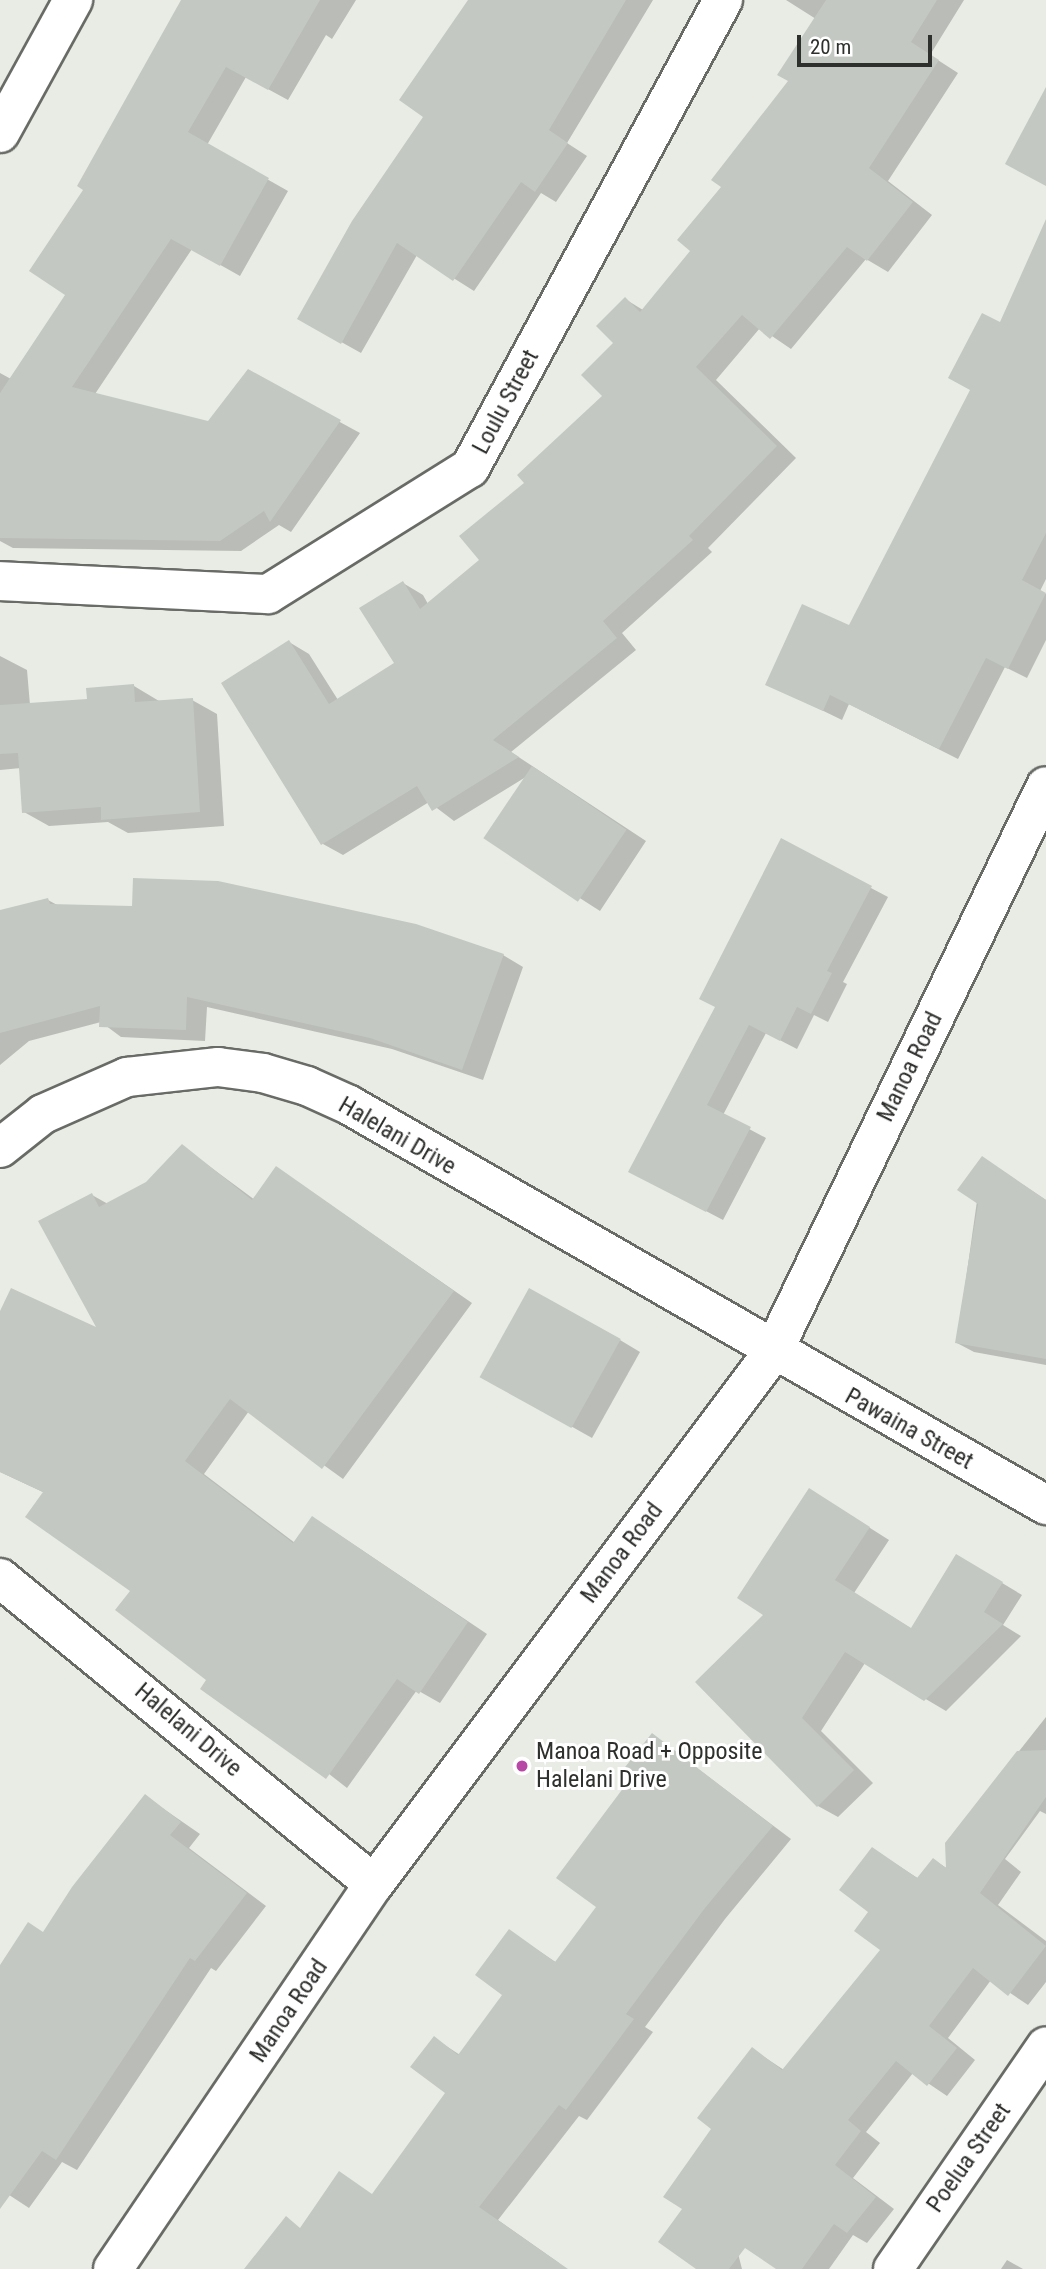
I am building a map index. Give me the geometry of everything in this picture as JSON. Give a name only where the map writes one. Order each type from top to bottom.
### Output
[{"type":"street","points":[[0,133],[73,0]]},
{"type":"street","name":"Loulu Street","points":[[0,581],[268,594],[470,468],[723,0]]},
{"type":"street","name":"Manoa Road","points":[[113,2269],[374,1884],[773,1352],[1046,786]]},
{"type":"street","name":"Halelani Drive","points":[[0,1148],[43,1114],[83,1092],[127,1077],[218,1068],[263,1073],[307,1086],[349,1105],[773,1352]]},
{"type":"street","name":"Pawaina Street","points":[[773,1352],[1046,1506]]},
{"type":"street","name":"Halelani Drive","points":[[0,1578],[374,1884]]},
{"type":"street","name":"Poelua Street","points":[[893,2269],[1046,2046]]},
{"type":"building","points":[[181,0],[320,0],[268,90],[226,67],[188,132],[269,178],[220,266],[171,239],[72,387],[208,421],[248,369],[341,420],[270,522],[264,511],[220,541],[0,538],[0,393],[65,295],[29,271],[83,190],[77,186]]},
{"type":"building","points":[[468,0],[626,0],[549,130],[568,143],[535,192],[521,182],[453,281],[397,243],[341,344],[297,319],[352,221],[423,117],[399,100]]},
{"type":"building","points":[[826,0],[937,0],[911,42],[939,60],[869,168],[913,202],[867,261],[847,247],[770,339],[742,315],[696,367],[777,446],[689,536],[693,540],[603,621],[617,638],[493,740],[519,757],[432,811],[417,786],[321,845],[221,683],[289,640],[329,704],[394,663],[359,608],[403,581],[420,609],[479,560],[459,536],[524,483],[517,475],[602,396],[581,375],[613,343],[596,326],[625,297],[640,312],[690,251],[677,240],[721,187],[711,180],[788,81],[777,75]]},
{"type":"building","points":[[1046,87],[1046,186],[1005,164]]},
{"type":"building","points":[[1046,219],[1046,533],[1022,580],[1046,593],[1008,669],[986,658],[939,749],[830,695],[823,711],[765,685],[802,604],[849,625],[970,390],[948,378],[982,313],[1000,322]]},
{"type":"building","points":[[134,684],[135,702],[193,698],[200,812],[101,820],[101,807],[22,813],[18,753],[0,754],[0,705],[87,699],[86,688]]},
{"type":"building","points":[[532,766],[627,830],[578,902],[483,838]]},
{"type":"building","points":[[781,838],[872,886],[827,971],[832,973],[811,1014],[797,1007],[780,1041],[749,1025],[707,1105],[751,1127],[706,1212],[628,1172],[715,1007],[699,999]]},
{"type":"building","points":[[133,878],[218,881],[416,924],[504,954],[462,1070],[370,1038],[187,997],[186,1030],[99,1027],[100,1006],[0,1033],[0,910],[48,898],[50,904],[132,906]]},
{"type":"building","points":[[182,1144],[252,1200],[276,1166],[454,1291],[322,1469],[230,1399],[185,1461],[293,1543],[312,1516],[468,1622],[419,1694],[397,1679],[326,1779],[200,1689],[206,1680],[115,1610],[130,1591],[25,1517],[43,1492],[0,1472],[0,1311],[11,1288],[96,1327],[38,1221],[92,1193],[99,1207],[146,1182]]},
{"type":"building","points":[[982,1156],[1046,1200],[1046,1359],[955,1343],[978,1204],[957,1190]]},
{"type":"building","points":[[529,1288],[621,1339],[571,1428],[480,1377]]},
{"type":"building","points":[[809,1488],[870,1527],[835,1580],[911,1628],[956,1554],[1003,1582],[984,1612],[1003,1624],[924,1701],[845,1652],[802,1718],[854,1770],[817,1807],[695,1682],[763,1615],[737,1598]]},
{"type":"building","points":[[652,1733],[773,1826],[705,1908],[626,2014],[634,2019],[566,2110],[559,2105],[479,2207],[568,2269],[244,2269],[286,2216],[300,2228],[339,2171],[372,2194],[445,2093],[410,2067],[434,2036],[458,2055],[502,1995],[475,1975],[509,1929],[555,1962],[596,1907],[556,1878],[627,1783],[618,1776]]},
{"type":"building","points":[[1046,1750],[1046,1797],[980,1893],[1046,1946],[1008,1996],[973,1968],[929,2026],[957,2048],[927,2086],[896,2061],[848,2120],[861,2131],[835,2165],[876,2197],[847,2233],[834,2224],[802,2269],[776,2269],[745,2248],[729,2269],[696,2269],[658,2242],[682,2209],[663,2197],[711,2129],[697,2118],[752,2047],[782,2070],[880,1950],[854,1931],[868,1912],[839,1890],[872,1847],[917,1878],[933,1858],[946,1868],[945,1843],[1017,1751]]},
{"type":"building","points":[[145,1794],[181,1822],[170,1835],[247,1893],[195,1961],[190,1958],[56,2160],[42,2151],[0,2209],[0,1965],[28,1922],[43,1932],[72,1887]]},
{"type":"place","name":"Manoa Road + Opposite Halelani Drive","points":[[522,1766]]}]
